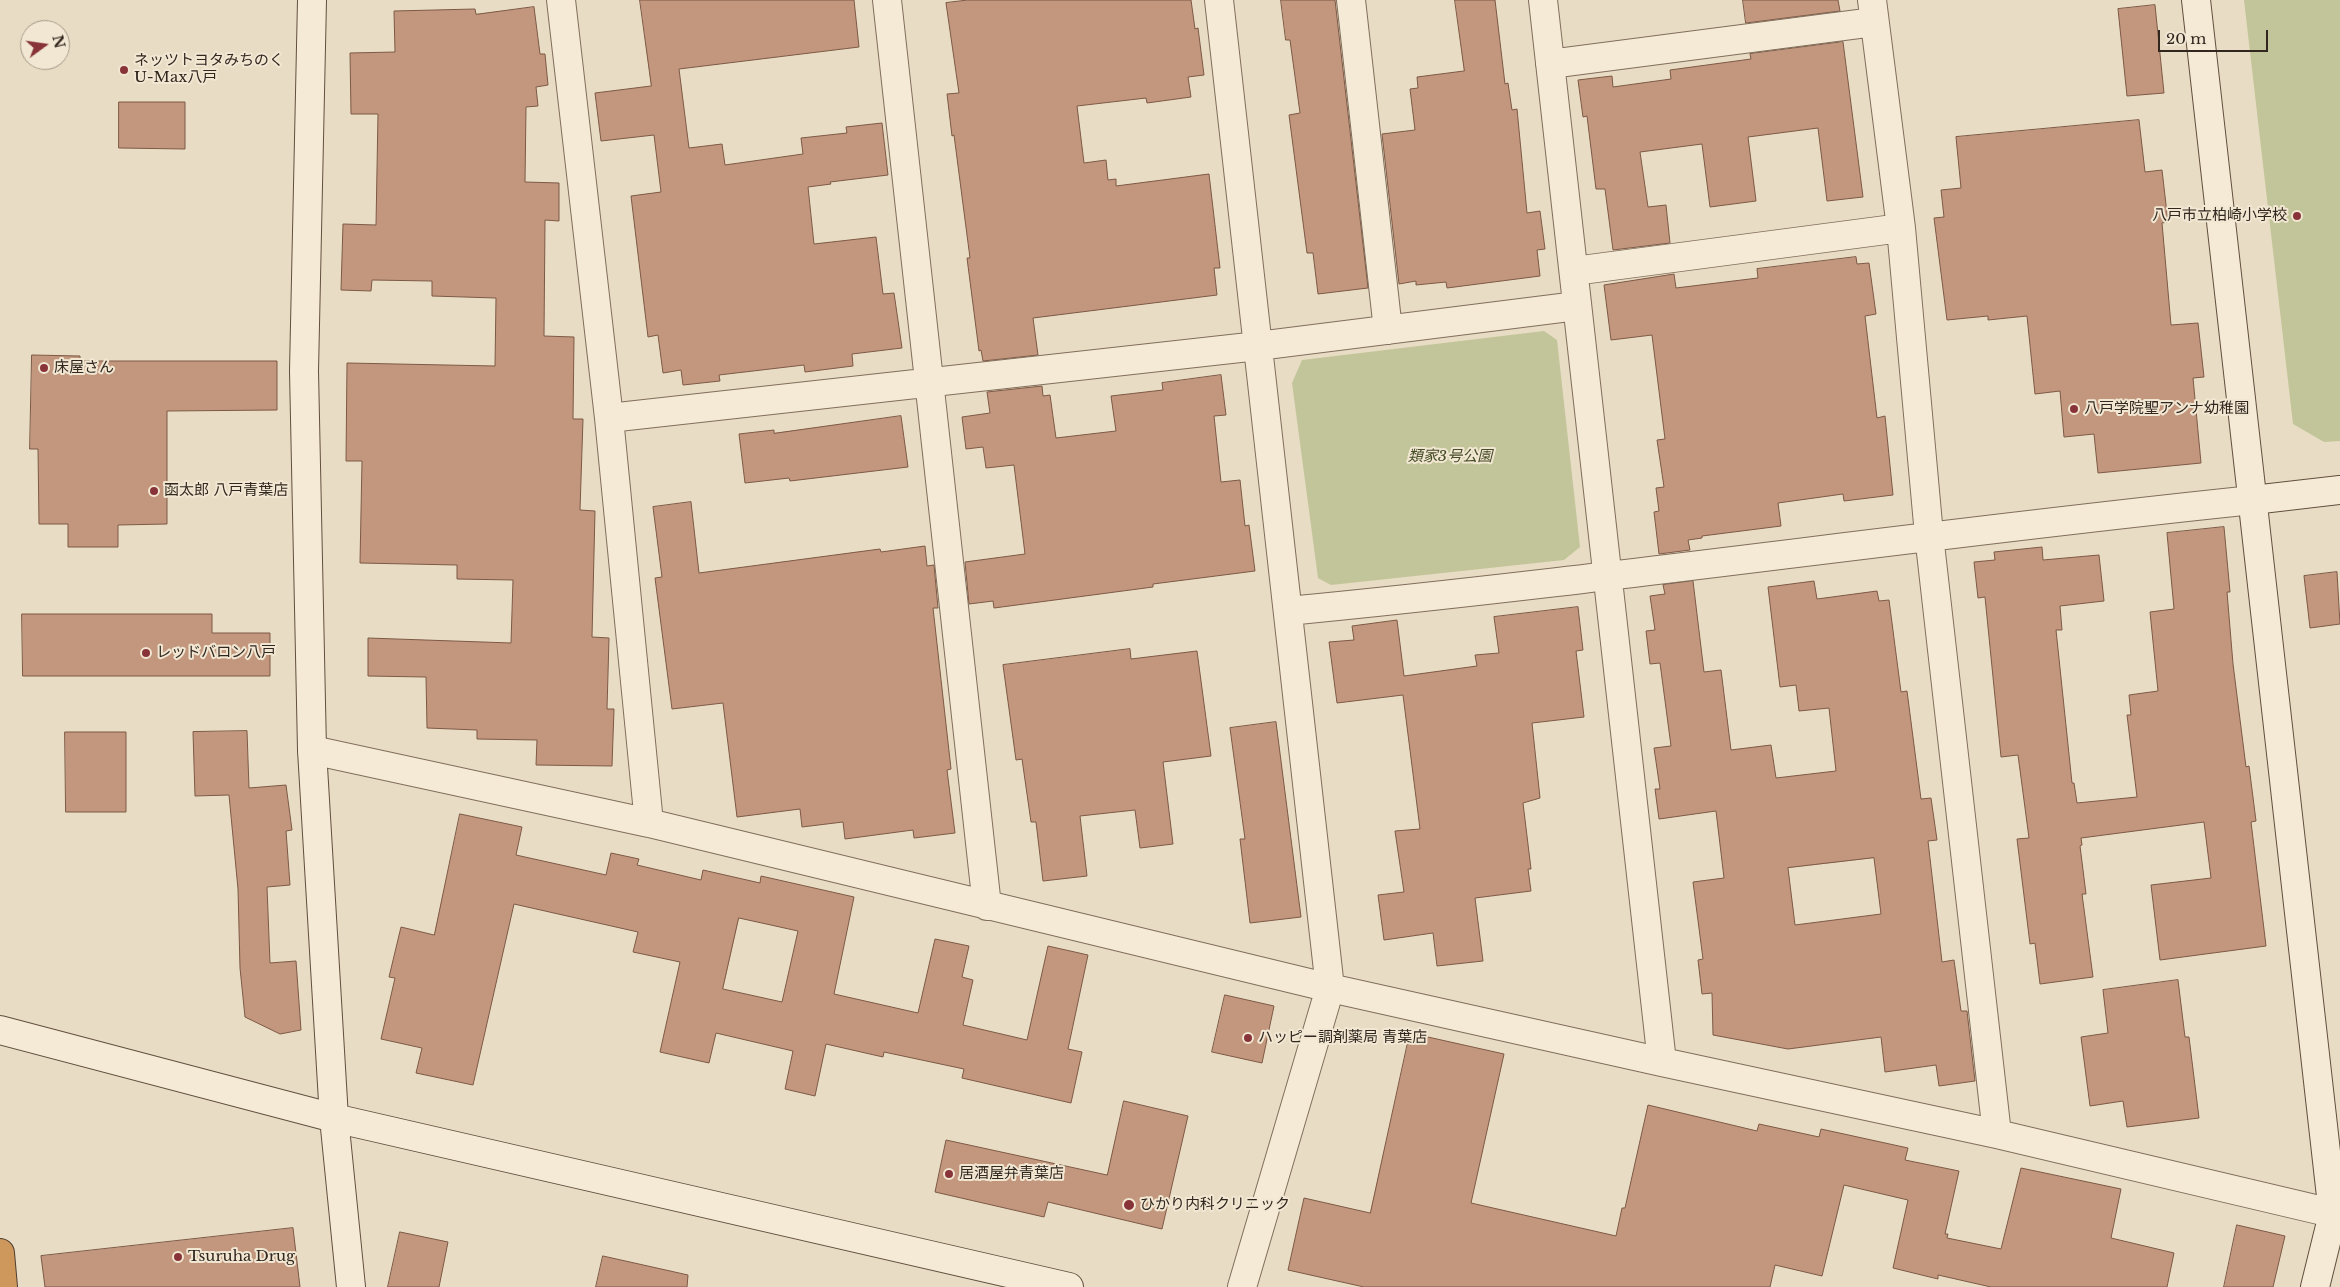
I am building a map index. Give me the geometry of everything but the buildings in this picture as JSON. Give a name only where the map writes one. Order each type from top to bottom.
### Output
[{"type":"highway","points":[[0,1253],[3,1287]]},
{"type":"street","points":[[312,0],[304,371],[312,750],[334,1118],[351,1287]]},
{"type":"street","points":[[561,0],[609,418],[648,823]]},
{"type":"street","points":[[887,0],[987,906]]},
{"type":"street","points":[[1219,0],[1330,988],[1242,1287]]},
{"type":"street","points":[[1352,0],[1388,330]]},
{"type":"street","points":[[1542,0],[1662,1062]]},
{"type":"street","points":[[2196,0],[2337,1215],[2315,1287]]},
{"type":"street","points":[[1550,64],[1873,11],[1901,228],[1930,535],[1997,1134]]},
{"type":"street","points":[[1574,271],[1901,228]]},
{"type":"street","points":[[609,418],[1258,346],[1577,306]]},
{"type":"street","points":[[1288,611],[1607,578],[1930,535],[2340,490]]},
{"type":"street","points":[[312,750],[648,823],[1330,988],[1997,1134],[2337,1215]]},
{"type":"street","points":[[0,1030],[334,1118],[1068,1287]]},
{"type":"green space","name":"八戸市立柏崎小学校","points":[[2244,0],[2340,0],[2340,441],[2324,442],[2293,424]]},
{"type":"green space","name":"類家3号公園","points":[[1544,331],[1557,340],[1580,547],[1564,560],[1331,585],[1318,578],[1292,383],[1302,360]]},
{"type":"place","name":"ネッツトヨタみちのく U-Max八戸","points":[[124,70]]},
{"type":"place","name":"八戸市立柏崎小学校","points":[[2297,216]]},
{"type":"place","name":"床屋さん","points":[[44,368]]},
{"type":"place","name":"八戸学院聖アンナ幼稚園","points":[[2074,409]]},
{"type":"place","name":"函太郎 八戸青葉店","points":[[154,491]]},
{"type":"place","name":"レッドバロン八戸","points":[[146,653]]},
{"type":"place","name":"ハッピー調剤薬局 青葉店","points":[[1248,1038]]},
{"type":"place","name":"居酒屋弁青葉店","points":[[949,1174]]},
{"type":"place","name":"ひかり内科クリニック","points":[[1129,1205]]},
{"type":"place","name":"Tsuruha Drug","points":[[178,1257]]}]
